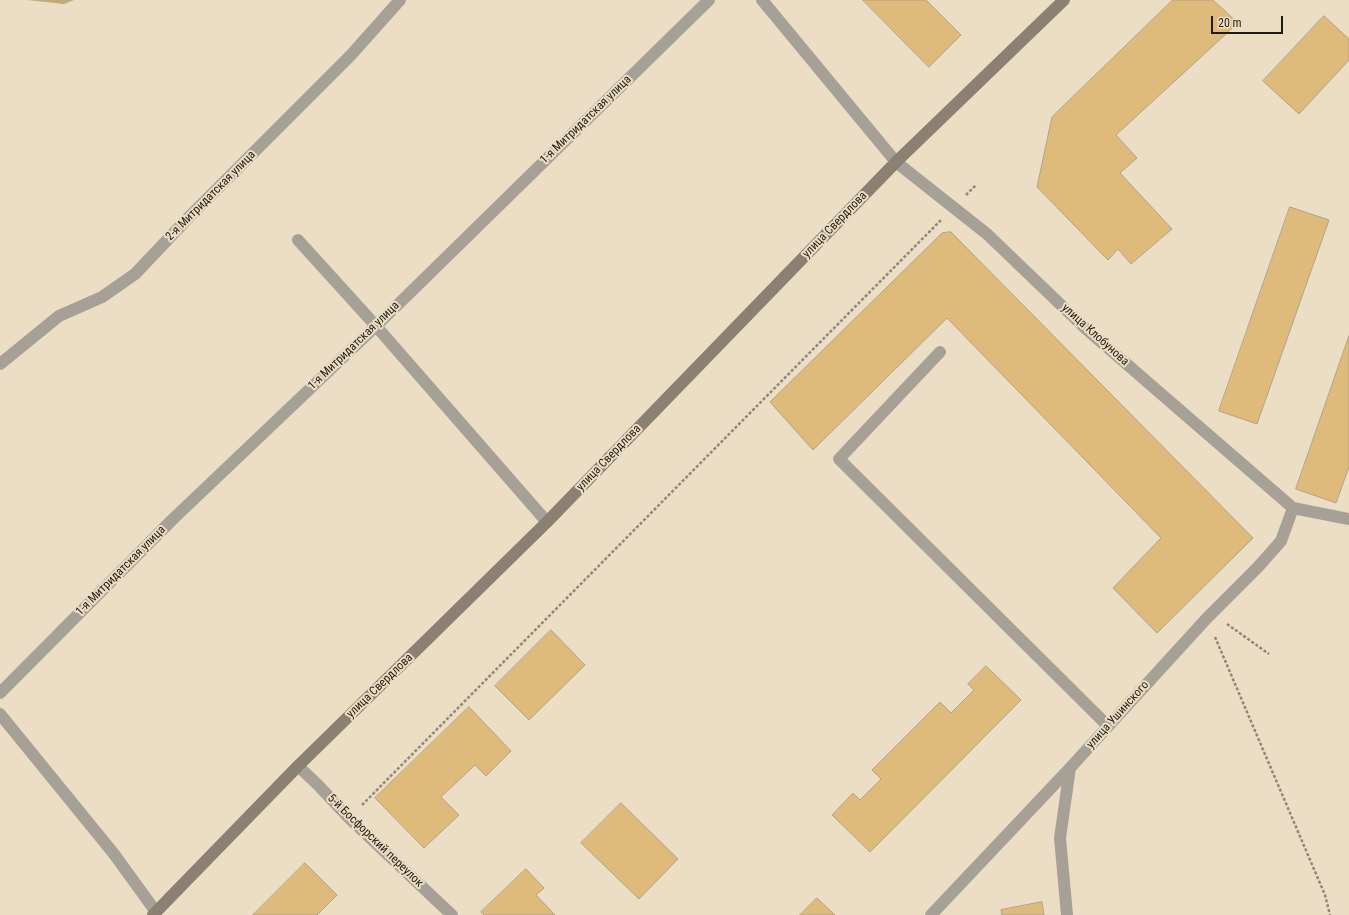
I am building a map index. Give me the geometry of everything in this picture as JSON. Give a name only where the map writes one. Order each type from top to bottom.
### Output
[{"type":"main road","name":"улица Свердлова","points":[[155,914],[298,766],[547,522],[896,162],[1064,0]]},
{"type":"street","name":"2-я Митридатская улица","points":[[0,364],[59,316],[102,297],[135,274],[195,211],[351,55],[400,0]]},
{"type":"street","name":"1-я Митридатская улица","points":[[0,693],[173,519],[376,326],[709,0]]},
{"type":"street","name":"улица Клобунова","points":[[762,0],[896,162],[987,234],[1085,328],[1293,508]]},
{"type":"street","points":[[298,240],[376,326],[547,522]]},
{"type":"street","points":[[940,352],[839,459],[1108,726]]},
{"type":"street","points":[[1293,508],[1349,519]]},
{"type":"street","name":"улица Ушинского","points":[[931,915],[1070,768],[1207,618],[1258,567],[1281,541],[1293,508]]},
{"type":"street","points":[[0,714],[114,854],[155,914]]},
{"type":"street","name":"5-й Босфорский переулок","points":[[298,766],[318,785],[348,818],[452,915]]},
{"type":"street","points":[[1067,915],[1060,838],[1070,768]]},
{"type":"path","points":[[348,818],[976,185]]},
{"type":"path","points":[[1207,618],[1224,621],[1269,654]]},
{"type":"path","points":[[1207,618],[1325,895],[1330,915]]},
{"type":"shaded area","points":[[27,0],[74,0],[64,4]]},
{"type":"building","points":[[863,0],[926,0],[961,35],[929,67]]},
{"type":"building","points":[[1173,0],[1213,0],[1238,23],[1116,135],[1137,158],[1120,173],[1172,229],[1131,264],[1118,249],[1108,260],[1037,187],[1052,117]]},
{"type":"building","points":[[1324,16],[1349,39],[1349,60],[1299,114],[1263,81]]},
{"type":"building","points":[[1290,207],[1329,220],[1257,424],[1219,411]]},
{"type":"building","points":[[951,232],[1253,538],[1157,633],[1113,588],[1161,538],[947,318],[813,450],[770,402],[942,233]]},
{"type":"building","points":[[1349,336],[1349,467],[1336,503],[1296,489]]},
{"type":"building","points":[[551,630],[585,665],[529,720],[495,686]]},
{"type":"building","points":[[986,666],[1021,700],[870,852],[832,815],[853,793],[860,800],[881,779],[872,770],[940,702],[951,713],[974,690],[968,684]]},
{"type":"building","points":[[469,707],[511,751],[486,776],[475,765],[441,797],[459,815],[424,848],[375,798]]},
{"type":"building","points":[[621,803],[678,859],[639,899],[581,843]]},
{"type":"building","points":[[305,863],[337,895],[317,915],[253,915]]},
{"type":"building","points":[[526,869],[544,888],[536,895],[555,915],[484,915],[481,912]]},
{"type":"building","points":[[817,898],[835,915],[800,915]]},
{"type":"building","points":[[1042,902],[1044,915],[1002,915],[1001,910]]}]
